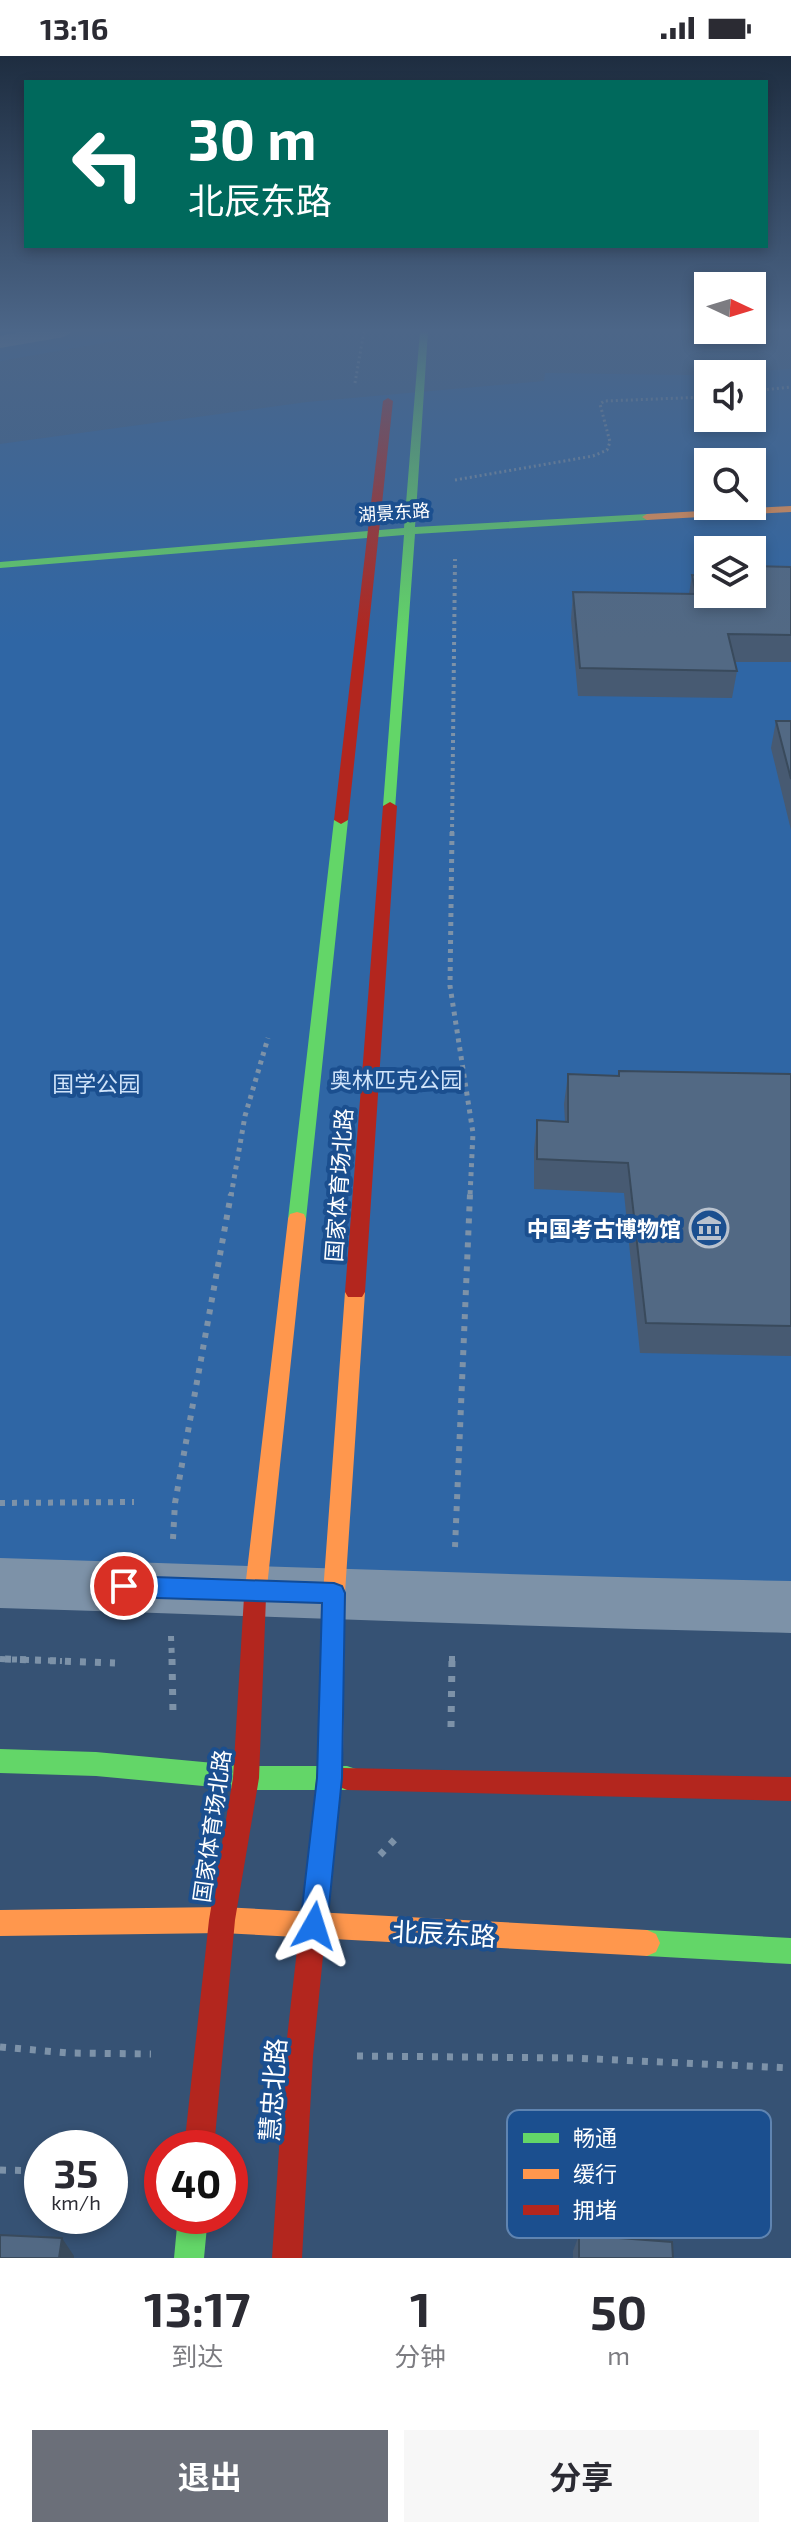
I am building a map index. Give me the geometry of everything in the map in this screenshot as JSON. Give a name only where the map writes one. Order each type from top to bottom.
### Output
[{"type":"street","name":"国家体育场北路","points":[[222,1920],[246,1778],[255,1590],[384,434]]},
{"type":"street","name":"国家体育场北路","points":[[314,1926],[330,1778],[334,1593],[415,434]]},
{"type":"street","points":[[766,497],[791,496]]},
{"type":"street","name":"湖景东路","points":[[0,554],[408,526],[694,501]]},
{"type":"street","name":"湖景东路","points":[[456,522],[791,509]]},
{"type":"street","name":"湖景东路","points":[[0,565],[375,528]]},
{"type":"street","points":[[0,1583],[255,1590],[452,1600],[791,1607]]},
{"type":"street","points":[[0,1761],[96,1764],[246,1778],[451,1779],[791,1789]]},
{"type":"street","points":[[201,2130],[222,1920]]},
{"type":"street","name":"北辰东路","points":[[0,1923],[222,1920],[791,1951]]},
{"type":"street","name":"慧忠北路","points":[[287,2258],[299,2056],[314,1926]]},
{"type":"street","points":[[189,2258],[191,2234]]},
{"type":"path","points":[[455,480],[593,456],[607,450],[610,442],[608,434]]},
{"type":"path","points":[[377,1858],[451,1779],[452,1600],[473,1133],[450,986],[455,466]]},
{"type":"path","points":[[174,1772],[170,1588],[175,1503],[245,1116],[271,1025]]},
{"type":"path","points":[[0,1503],[134,1502]]},
{"type":"path","points":[[0,1659],[115,1663]]},
{"type":"path","points":[[0,2047],[69,2053],[208,2054]]},
{"type":"path","points":[[299,2056],[573,2058],[791,2068]]},
{"type":"path","points":[[0,2170],[24,2171]]},
{"type":"green space","name":"奥林匹克公园","points":[[0,434],[791,434],[791,1588],[0,1565]]},
{"type":"shaded area","points":[[0,434],[75,434],[0,444]]},
{"type":"building","points":[[766,566],[791,567],[791,635],[728,634],[737,671],[580,668],[573,592],[694,594],[694,608],[766,608]]},
{"type":"building","points":[[776,721],[791,721],[791,779]]},
{"type":"building","name":"中国考古博物馆","points":[[619,1071],[791,1074],[791,1326],[646,1323],[628,1163],[537,1159],[537,1120],[568,1122],[568,1074],[619,1076]]},
{"type":"building","points":[[0,2235],[62,2238],[59,2258],[0,2258]]},
{"type":"building","points":[[579,2238],[672,2242],[673,2258],[579,2258]]},
{"type":"traffic: fast","points":[[390,806],[417,434]]},
{"type":"traffic: fast","points":[[0,565],[375,533],[647,517]]},
{"type":"traffic: fast","points":[[297,1219],[341,820]]},
{"type":"traffic: fast","points":[[0,1761],[96,1764],[246,1778],[347,1778]]},
{"type":"traffic: fast","points":[[647,1943],[791,1951]]},
{"type":"traffic: fast","points":[[189,2258],[191,2234]]},
{"type":"traffic: slow","points":[[647,517],[791,509]]},
{"type":"traffic: slow","points":[[255,1597],[297,1219]]},
{"type":"traffic: slow","points":[[331,1755],[334,1593],[355,1292]]},
{"type":"traffic: slow","points":[[0,1923],[222,1920],[647,1943]]},
{"type":"traffic: jam","points":[[341,820],[384,434]]},
{"type":"traffic: jam","points":[[355,1292],[390,806]]},
{"type":"traffic: jam","points":[[201,2130],[222,1920],[246,1778],[255,1597]]},
{"type":"traffic: jam","points":[[287,2258],[299,2056],[331,1755]]},
{"type":"traffic: jam","points":[[347,1778],[791,1789]]},
{"type":"place","name":"中国考古博物馆","points":[[709,1228]]},
{"type":"route","points":[[124,1586],[334,1593],[330,1778],[314,1926]]},
{"type":"park label","name":"国学公园","points":[[96,1083]]}]
